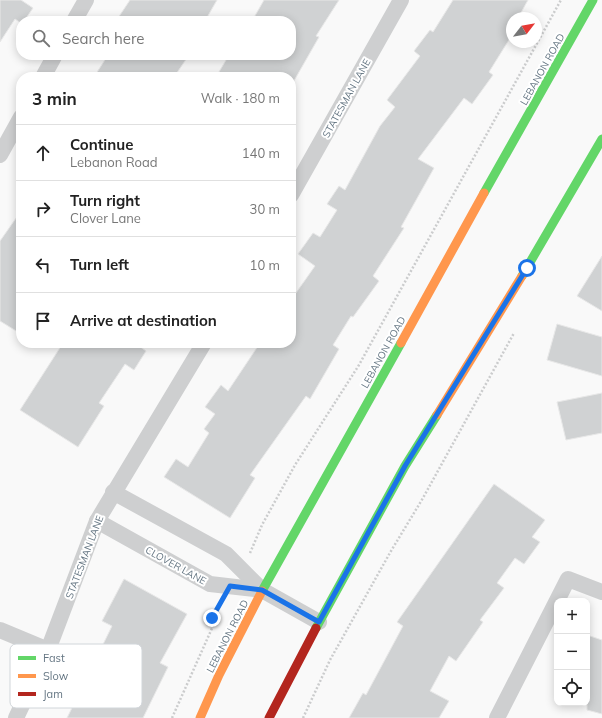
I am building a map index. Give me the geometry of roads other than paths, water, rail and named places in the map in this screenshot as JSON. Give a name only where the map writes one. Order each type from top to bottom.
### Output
[{"type":"main road","name":"LEBANON ROAD","points":[[200,718],[219,675],[262,590],[593,0]]},
{"type":"main road","points":[[269,718],[319,622],[405,466],[527,268],[602,139]]},
{"type":"street","points":[[77,16],[86,0]]},
{"type":"street","name":"STATESMAN LANE","points":[[296,186],[401,0]]},
{"type":"street","points":[[46,72],[52,60]]},
{"type":"street","points":[[0,155],[16,126]]},
{"type":"street","name":"STATESMAN LANE","points":[[50,644],[97,521],[113,492],[201,348]]},
{"type":"street","name":"CLOVER LANE","points":[[113,492],[226,554],[262,590],[319,622]]},
{"type":"street","name":"CLOVER LANE","points":[[97,521],[210,584],[262,590]]},
{"type":"street","points":[[497,718],[568,578],[602,592]]},
{"type":"street","points":[[0,630],[34,644]]},
{"type":"street","name":"STATESMAN LANE","points":[[16,718],[21,708]]}]
